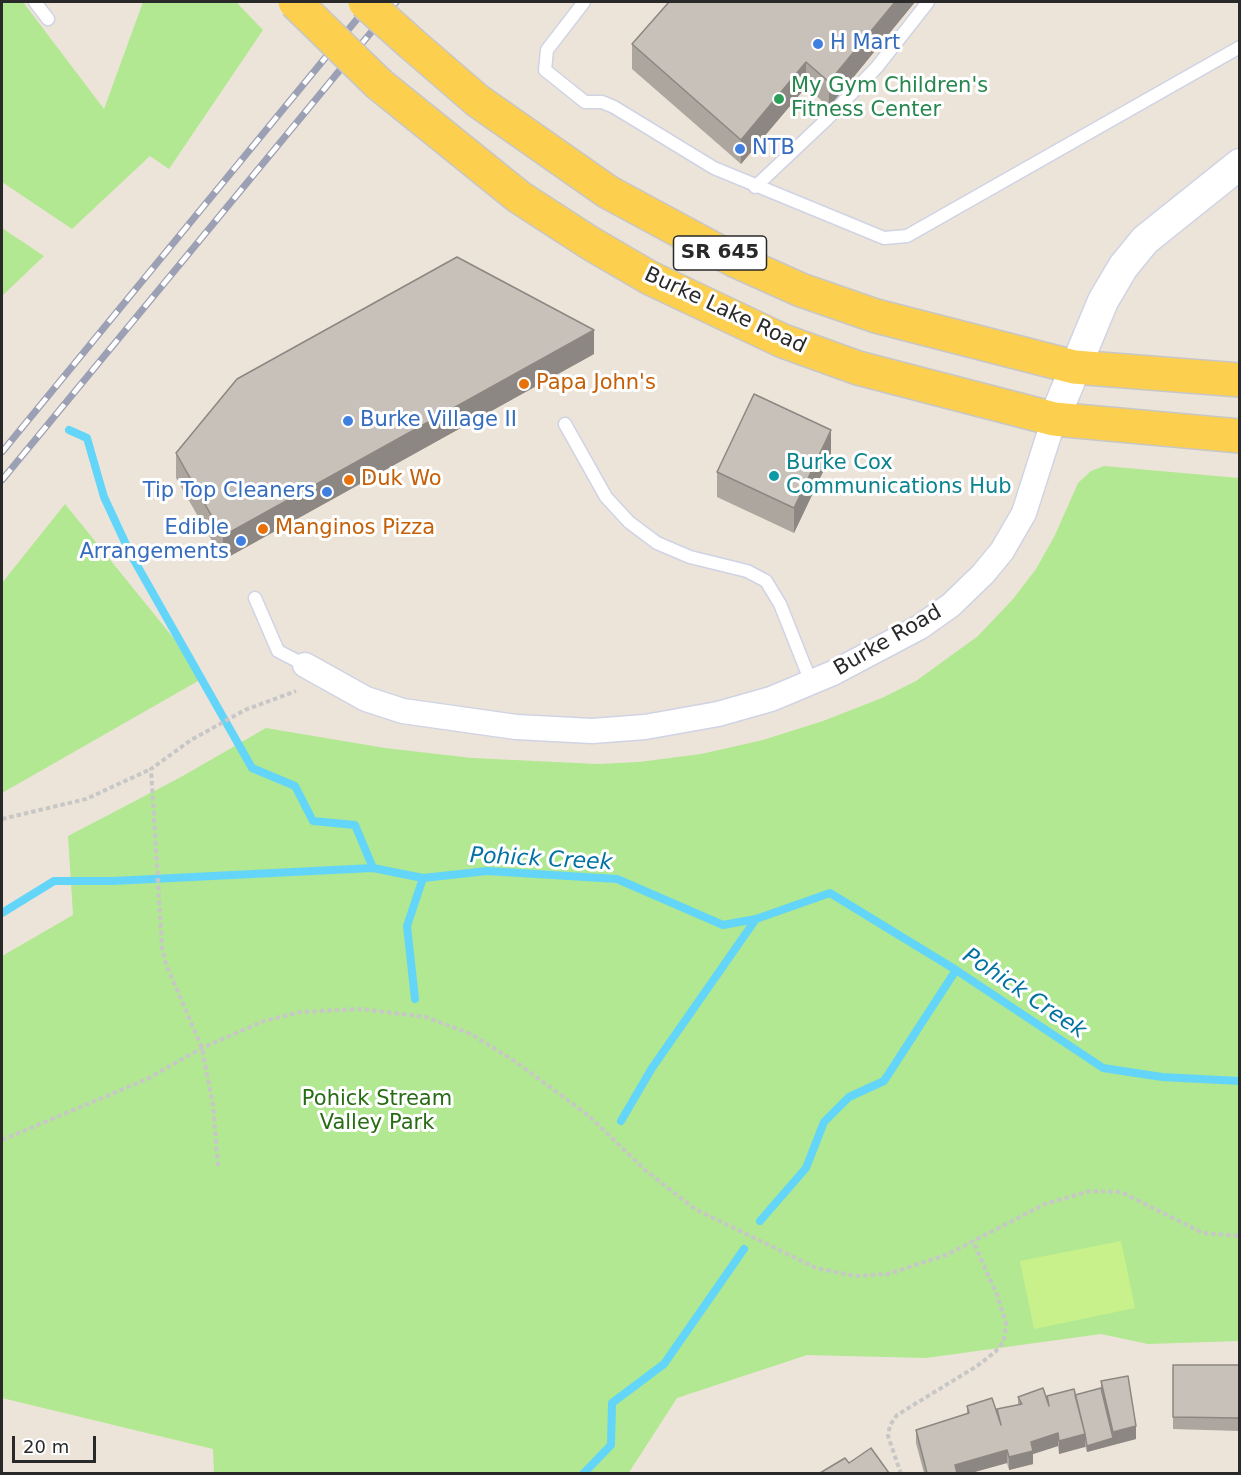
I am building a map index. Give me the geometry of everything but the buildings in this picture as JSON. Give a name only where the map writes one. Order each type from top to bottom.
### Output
[{"type":"main road","name":"Burke Lake Road","points":[[295,2],[379,84],[519,197],[590,243],[716,312],[783,341],[858,368],[1054,419],[1239,436]]},
{"type":"main road","name":"SR 645","points":[[366,2],[478,101],[581,174],[668,227],[801,290],[876,316],[1074,367],[1239,380]]},
{"type":"street","name":"Burke Road","points":[[305,665],[366,699],[404,711],[516,727],[592,731],[645,728],[718,714],[771,699],[811,682],[920,627],[951,604],[983,574],[1002,551],[1024,513],[1054,419],[1074,367],[1103,301],[1123,267],[1146,240],[1239,164]]},
{"type":"lane","points":[[35,2],[48,18]]},
{"type":"lane","points":[[584,2],[547,50],[545,70],[585,102],[602,102],[614,107],[714,168],[755,187],[884,238],[897,239],[1014,176],[1239,47]]},
{"type":"lane","points":[[755,187],[826,120],[877,67],[928,2]]},
{"type":"lane","points":[[565,424],[606,497],[629,522],[657,543],[690,557],[747,572],[766,581],[780,604],[811,682]]},
{"type":"lane","points":[[255,598],[278,651],[305,665]]},
{"type":"path","points":[[2,819],[86,800],[151,769],[206,732],[245,710],[283,694],[334,681]]},
{"type":"path","points":[[151,769],[159,919],[166,964],[202,1048],[213,1105],[218,1166]]},
{"type":"path","points":[[2,1140],[147,1079],[202,1048],[264,1021],[300,1012],[360,1009],[426,1017],[471,1034],[516,1062],[589,1116],[645,1170],[695,1209],[745,1236],[816,1268],[855,1276],[888,1274],[946,1255],[1045,1204],[1090,1191],[1121,1192],[1203,1233],[1239,1236]]},
{"type":"path","points":[[901,1473],[888,1436],[890,1425],[897,1415],[977,1366],[995,1352],[1004,1341],[1006,1323],[997,1295],[973,1241]]},
{"type":"green space","points":[[2,2],[23,2],[104,109],[143,2],[236,2],[263,30],[169,169],[150,156],[72,229],[2,182]]},
{"type":"green space","points":[[2,228],[44,256],[2,296]]},
{"type":"green space","name":"Pohick Stream Valley Park","points":[[1104,466],[1239,478],[1239,1341],[1148,1344],[1101,1334],[926,1358],[807,1355],[677,1398],[628,1474],[214,1473],[213,1449],[2,1398],[2,956],[73,915],[68,836],[181,777],[266,728],[385,748],[472,758],[598,764],[639,762],[701,754],[763,740],[823,721],[882,698],[916,681],[978,636],[1013,599],[1036,569],[1055,535],[1078,483],[1091,471]]},
{"type":"green space","points":[[65,504],[205,677],[2,793],[2,583]]},
{"type":"green space","points":[[1121,1241],[1135,1308],[1034,1329],[1020,1261]]},
{"type":"waterway","points":[[69,430],[87,438],[104,497],[130,553],[252,768],[295,786],[313,821],[355,825],[373,868]]},
{"type":"waterway","name":"Pohick Creek","points":[[2,913],[54,881],[113,881],[373,868],[423,878],[487,871],[617,879],[723,925],[756,919],[830,893],[956,970],[1103,1068],[1162,1077],[1240,1081]]},
{"type":"waterway","points":[[415,999],[407,926],[423,878]]},
{"type":"waterway","points":[[621,1121],[652,1068],[756,919]]},
{"type":"waterway","points":[[760,1221],[806,1168],[824,1122],[849,1097],[884,1081],[956,970]]},
{"type":"waterway","points":[[583,1474],[611,1445],[612,1403],[664,1364],[744,1249]]},
{"type":"railway","points":[[2,452],[371,2]]},
{"type":"railway","points":[[2,480],[396,2]]},
{"type":"place","name":"H Mart","points":[[818,44]]},
{"type":"place","name":"My Gym Children's Fitness Center","points":[[779,99]]},
{"type":"place","name":"NTB","points":[[740,149]]},
{"type":"place","name":"Papa John's","points":[[524,384]]},
{"type":"place","name":"Burke Village II","points":[[348,421]]},
{"type":"place","name":"Burke Cox Communications Hub","points":[[774,476]]},
{"type":"place","name":"Duk Wo","points":[[349,480]]},
{"type":"place","name":"Tip Top Cleaners","points":[[327,492]]},
{"type":"place","name":"Manginos Pizza","points":[[263,529]]},
{"type":"place","name":"Edible Arrangements","points":[[241,541]]}]
